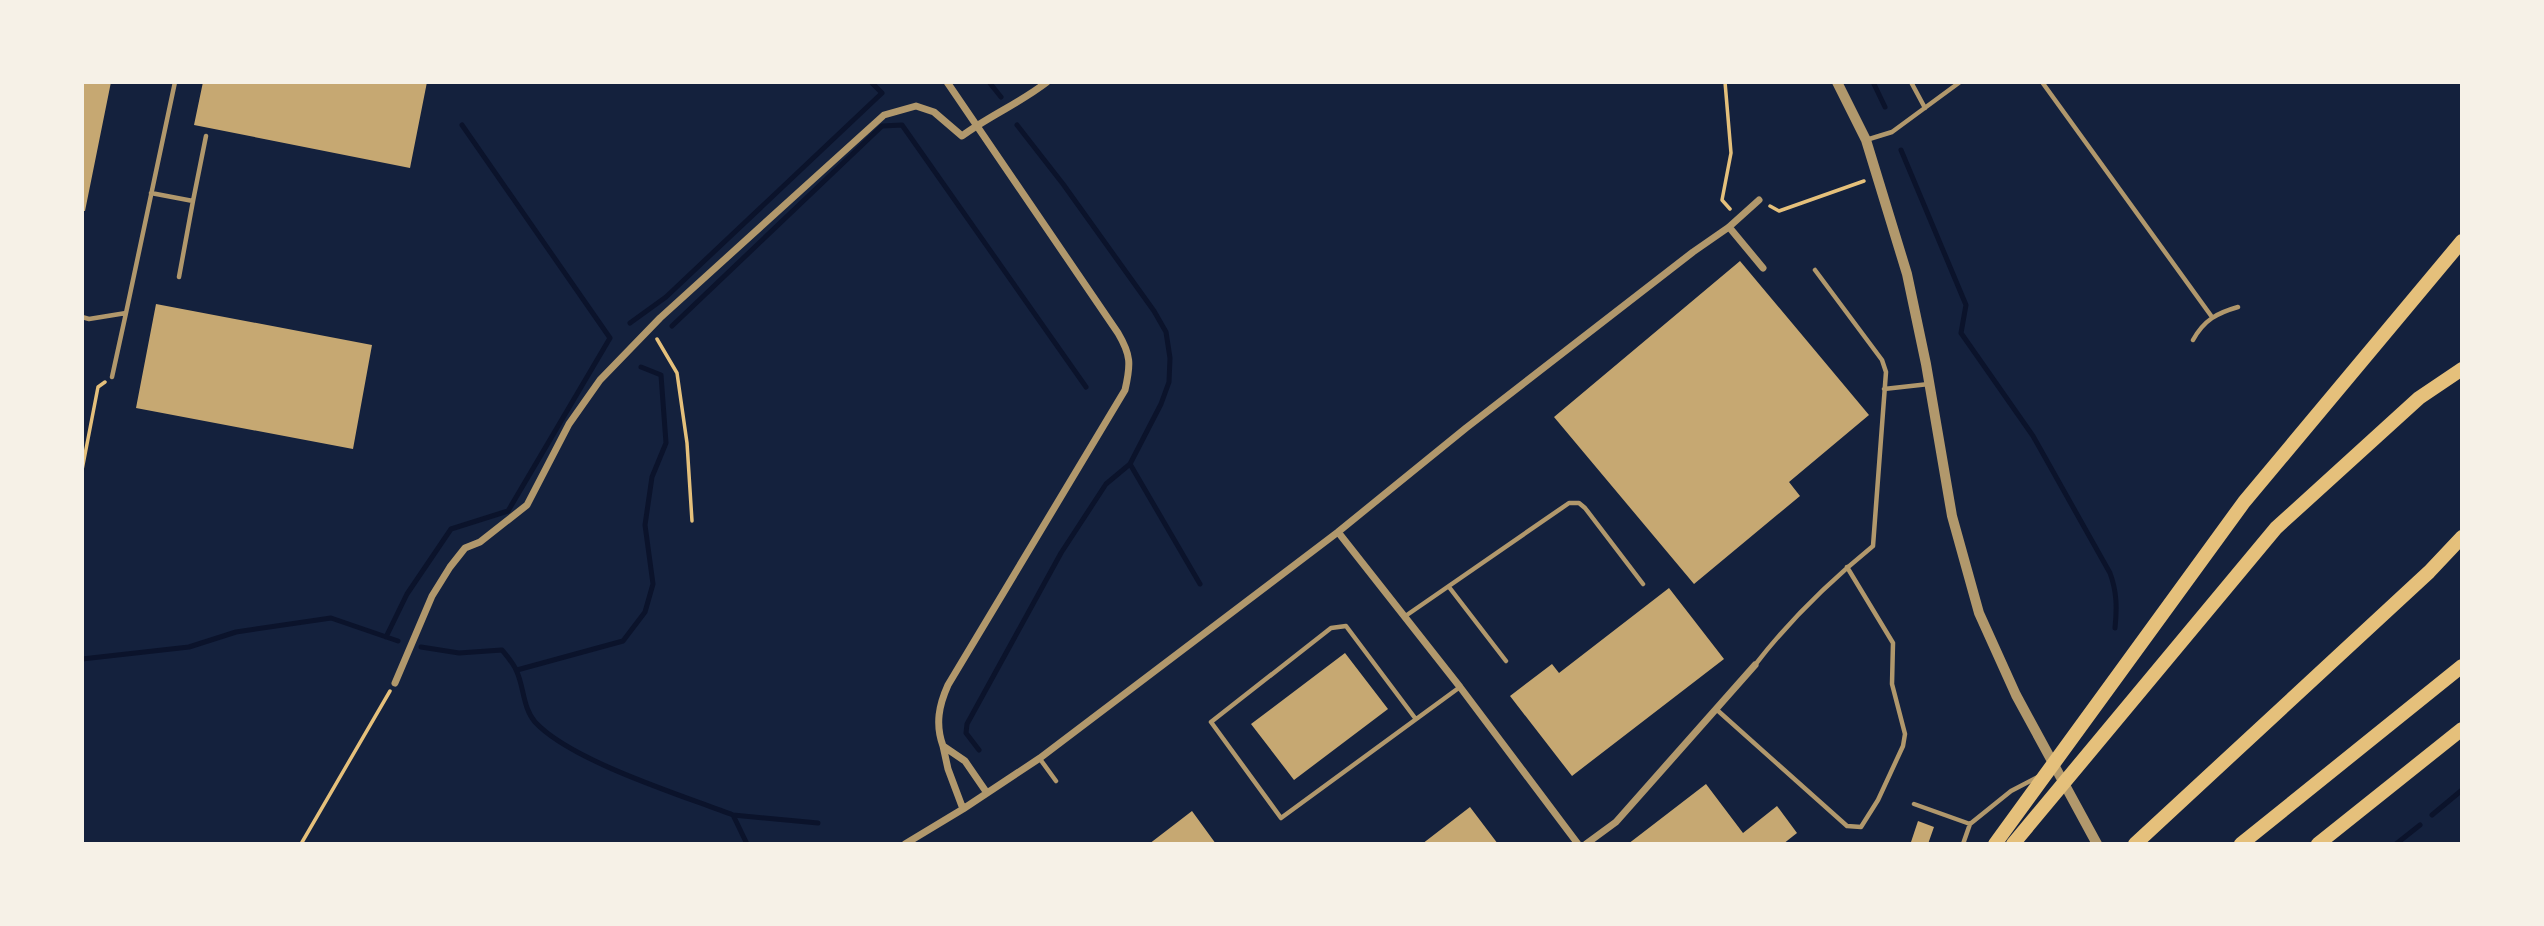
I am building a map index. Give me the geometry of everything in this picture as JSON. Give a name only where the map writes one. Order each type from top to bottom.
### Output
[{"type":"highway","points":[[1996,844],[2244,502],[2462,241]]},
{"type":"highway","points":[[2013,844],[2276,528],[2419,398],[2462,369]]},
{"type":"highway","points":[[2135,844],[2430,572],[2462,537]]},
{"type":"highway","points":[[2241,844],[2462,666]]},
{"type":"highway","points":[[2318,844],[2462,729]]},
{"type":"street","points":[[947,82],[1129,352],[1125,390],[940,702],[938,720],[943,746],[951,780],[963,809]]},
{"type":"street","points":[[394,683],[432,596],[450,567],[466,548],[480,542],[527,505],[569,424],[600,380],[651,328],[884,115],[916,106],[934,112],[962,136],[1023,100],[1047,82]]},
{"type":"street","points":[[1837,82],[1867,140],[1907,274],[1952,516],[1979,613],[2016,695],[2097,844]]},
{"type":"street","points":[[905,844],[1040,758],[1338,532],[1466,428],[1729,227],[1759,200]]},
{"type":"street","points":[[1729,227],[1763,268]]},
{"type":"street","points":[[1338,532],[1460,687],[1578,844]]},
{"type":"street","points":[[1586,844],[1616,822],[1755,665]]},
{"type":"street","points":[[943,746],[965,761],[987,793]]},
{"type":"lane","points":[[112,377],[175,82]]},
{"type":"lane","points":[[1911,82],[1925,108]]},
{"type":"lane","points":[[1867,140],[1892,132],[1960,82]]},
{"type":"lane","points":[[2042,82],[2211,317]]},
{"type":"lane","points":[[179,277],[206,136]]},
{"type":"lane","points":[[151,193],[193,201]]},
{"type":"lane","points":[[1755,665],[1769,647],[1847,567],[1873,546],[1886,372],[1882,360],[1815,270]]},
{"type":"lane","points":[[2193,340],[2201,326],[2211,317],[2238,307]]},
{"type":"lane","points":[[82,317],[89,319],[126,313]]},
{"type":"lane","points":[[1884,389],[1929,384]]},
{"type":"lane","points":[[1404,618],[1573,502],[1584,508],[1643,584]]},
{"type":"lane","points":[[1716,709],[1847,826],[1861,827],[1878,800],[1903,746],[1905,734],[1892,684],[1893,643],[1847,567]]},
{"type":"lane","points":[[1449,587],[1506,661]]},
{"type":"lane","points":[[1415,718],[1346,626],[1331,628],[1211,722],[1281,818],[1460,687]]},
{"type":"lane","points":[[1040,758],[1056,781]]},
{"type":"lane","points":[[1963,844],[1970,824],[2011,791],[2046,773]]},
{"type":"lane","points":[[1914,804],[1970,824]]},
{"type":"path","points":[[1725,82],[1731,153],[1722,200],[1739,219]]},
{"type":"path","points":[[1759,200],[1779,211],[1879,176]]},
{"type":"path","points":[[651,328],[677,373],[687,443],[692,521]]},
{"type":"path","points":[[82,470],[98,387],[112,377]]},
{"type":"path","points":[[301,844],[394,683]]},
{"type":"building","points":[[82,82],[111,82],[85,211],[82,211]]},
{"type":"building","points":[[203,82],[427,82],[410,168],[194,125]]},
{"type":"building","points":[[1740,261],[1869,415],[1789,482],[1800,496],[1694,584],[1554,417]]},
{"type":"building","points":[[156,304],[372,345],[353,449],[136,408]]},
{"type":"building","points":[[1669,588],[1724,659],[1572,776],[1510,696],[1552,664],[1559,673]]},
{"type":"building","points":[[1345,653],[1388,709],[1294,780],[1251,724]]},
{"type":"building","points":[[1706,784],[1743,833],[1777,806],[1797,833],[1783,844],[1628,844]]},
{"type":"building","points":[[1470,807],[1498,844],[1422,844]]},
{"type":"building","points":[[1192,811],[1216,844],[1149,844]]},
{"type":"building","points":[[1918,821],[1934,827],[1928,844],[1911,842]]},
{"type":"waterway","points":[[630,323],[666,297],[882,93],[871,82]]},
{"type":"waterway","points":[[989,82],[1001,97]]},
{"type":"waterway","points":[[1873,82],[1885,107]]},
{"type":"waterway","points":[[386,637],[407,594],[451,529],[508,511],[610,338],[462,125]]},
{"type":"waterway","points":[[672,326],[882,126],[902,125],[1086,387]]},
{"type":"waterway","points":[[979,750],[966,733],[967,724],[1061,553],[1106,484],[1130,464],[1161,404],[1169,382],[1170,358],[1166,332],[1154,311],[1017,125]]},
{"type":"waterway","points":[[1901,150],[1966,305],[1961,333],[2033,436],[2110,573],[2116,600],[2115,628]]},
{"type":"waterway","points":[[517,670],[623,641],[645,612],[653,584],[645,525],[652,477],[666,443],[661,375],[641,367]]},
{"type":"waterway","points":[[1130,464],[1200,584]]},
{"type":"waterway","points":[[82,659],[189,647],[236,632],[331,618],[398,641]]},
{"type":"waterway","points":[[421,647],[459,653],[502,650],[516,669],[531,716],[552,736],[574,750],[628,776],[733,815],[747,844]]},
{"type":"waterway","points":[[2432,815],[2462,790]]},
{"type":"waterway","points":[[733,815],[818,823]]},
{"type":"waterway","points":[[2396,844],[2420,825]]}]
